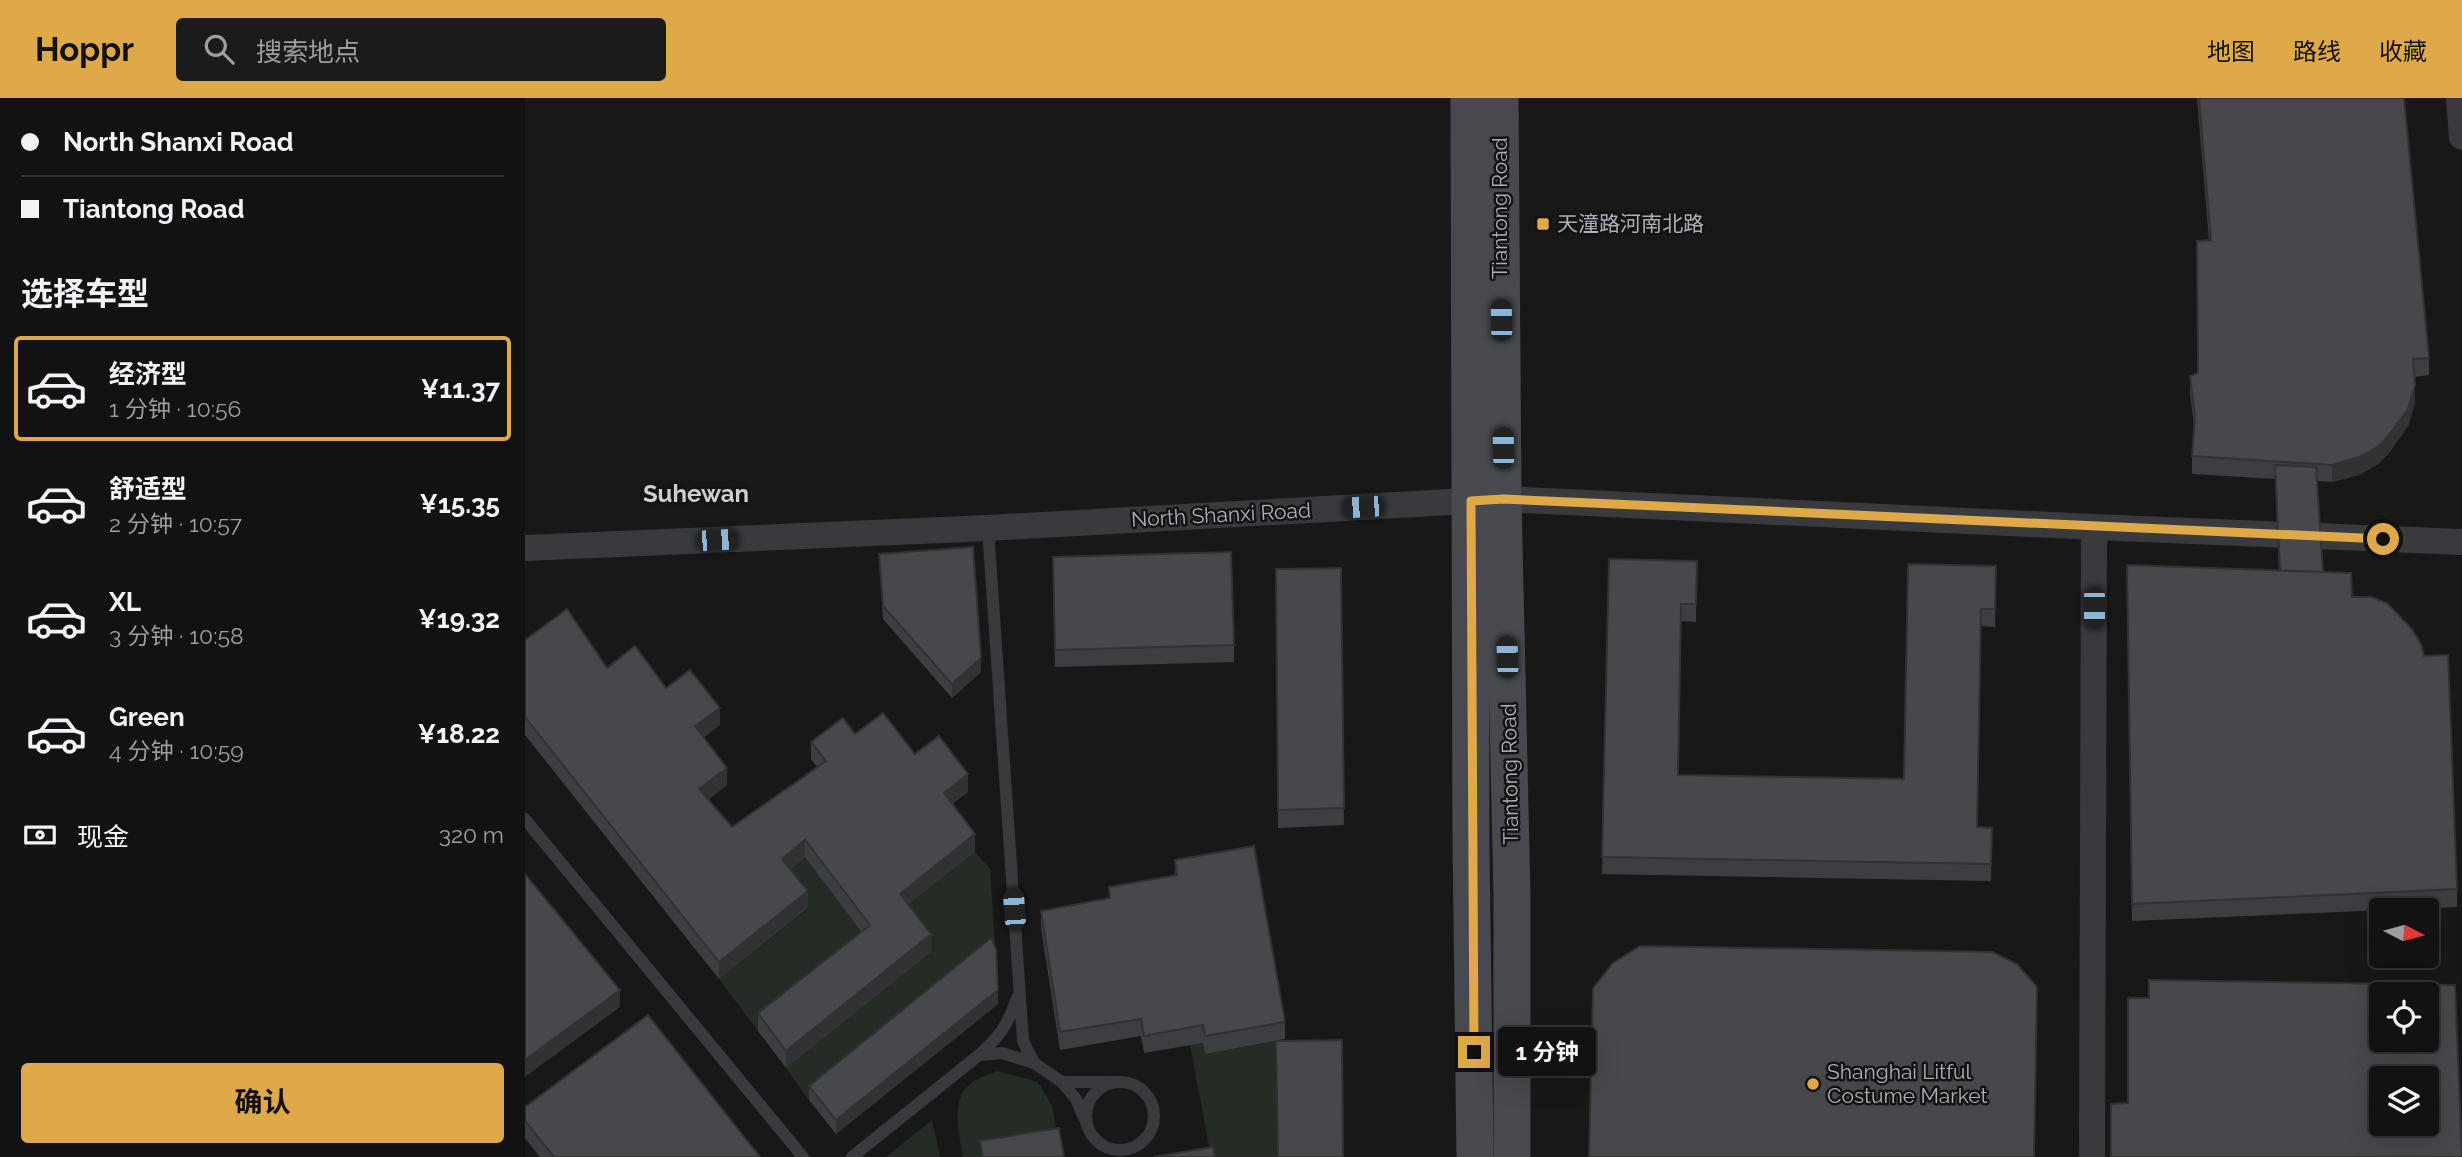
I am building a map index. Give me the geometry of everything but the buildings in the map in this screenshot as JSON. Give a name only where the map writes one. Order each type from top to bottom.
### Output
[{"type":"main road","name":"Tiantong Road","points":[[1469,98],[1487,500],[1512,895],[1512,1157]]},
{"type":"main road","name":"Tiantong Road","points":[[1475,1157],[1471,842],[1487,500],[1500,98]]},
{"type":"street","points":[[2459,98],[2462,137]]},
{"type":"street","name":"North Shanxi Road","points":[[525,548],[988,528],[1487,500],[2462,542]]},
{"type":"street","points":[[2092,1157],[2094,527]]},
{"type":"lane","points":[[988,528],[1023,1041],[1034,1063]]},
{"type":"lane","points":[[525,819],[803,1157]]},
{"type":"lane","points":[[852,1157],[998,1038],[1010,1021],[1019,991]]},
{"type":"lane","points":[[979,1055],[1002,1053],[1034,1063],[1062,1082],[1076,1099],[1091,1134],[1109,1149],[1133,1149],[1150,1135],[1154,1124],[1152,1103],[1138,1087],[1117,1082],[1062,1082]]},
{"type":"lane","points":[[1087,1123],[1086,1111],[1090,1100],[1098,1090],[1117,1082]]},
{"type":"shaded area","points":[[975,852],[990,869],[996,963],[990,952],[809,1100],[786,1068],[931,952],[900,911]]},
{"type":"shaded area","points":[[805,857],[870,942],[758,1031],[719,979],[808,909],[782,876]]},
{"type":"shaded area","points":[[1275,1041],[1277,1157],[1211,1157],[1190,1045],[1203,1043],[1205,1054]]},
{"type":"shaded area","points":[[997,1071],[1038,1082],[1052,1106],[1059,1145],[986,1157],[963,1157],[958,1120],[962,1093],[974,1081]]},
{"type":"shaded area","points":[[932,1120],[940,1157],[886,1157]]},
{"type":"place","name":"天潼路河南北路","points":[[1543,224]]},
{"type":"place","name":"Shanghai Litful Costume Market","points":[[1813,1084]]},
{"type":"district","name":"Suhewan","points":[[696,494]]},
{"type":"route","points":[[1474,1052],[1471,501],[1503,499],[2383,539]]}]
